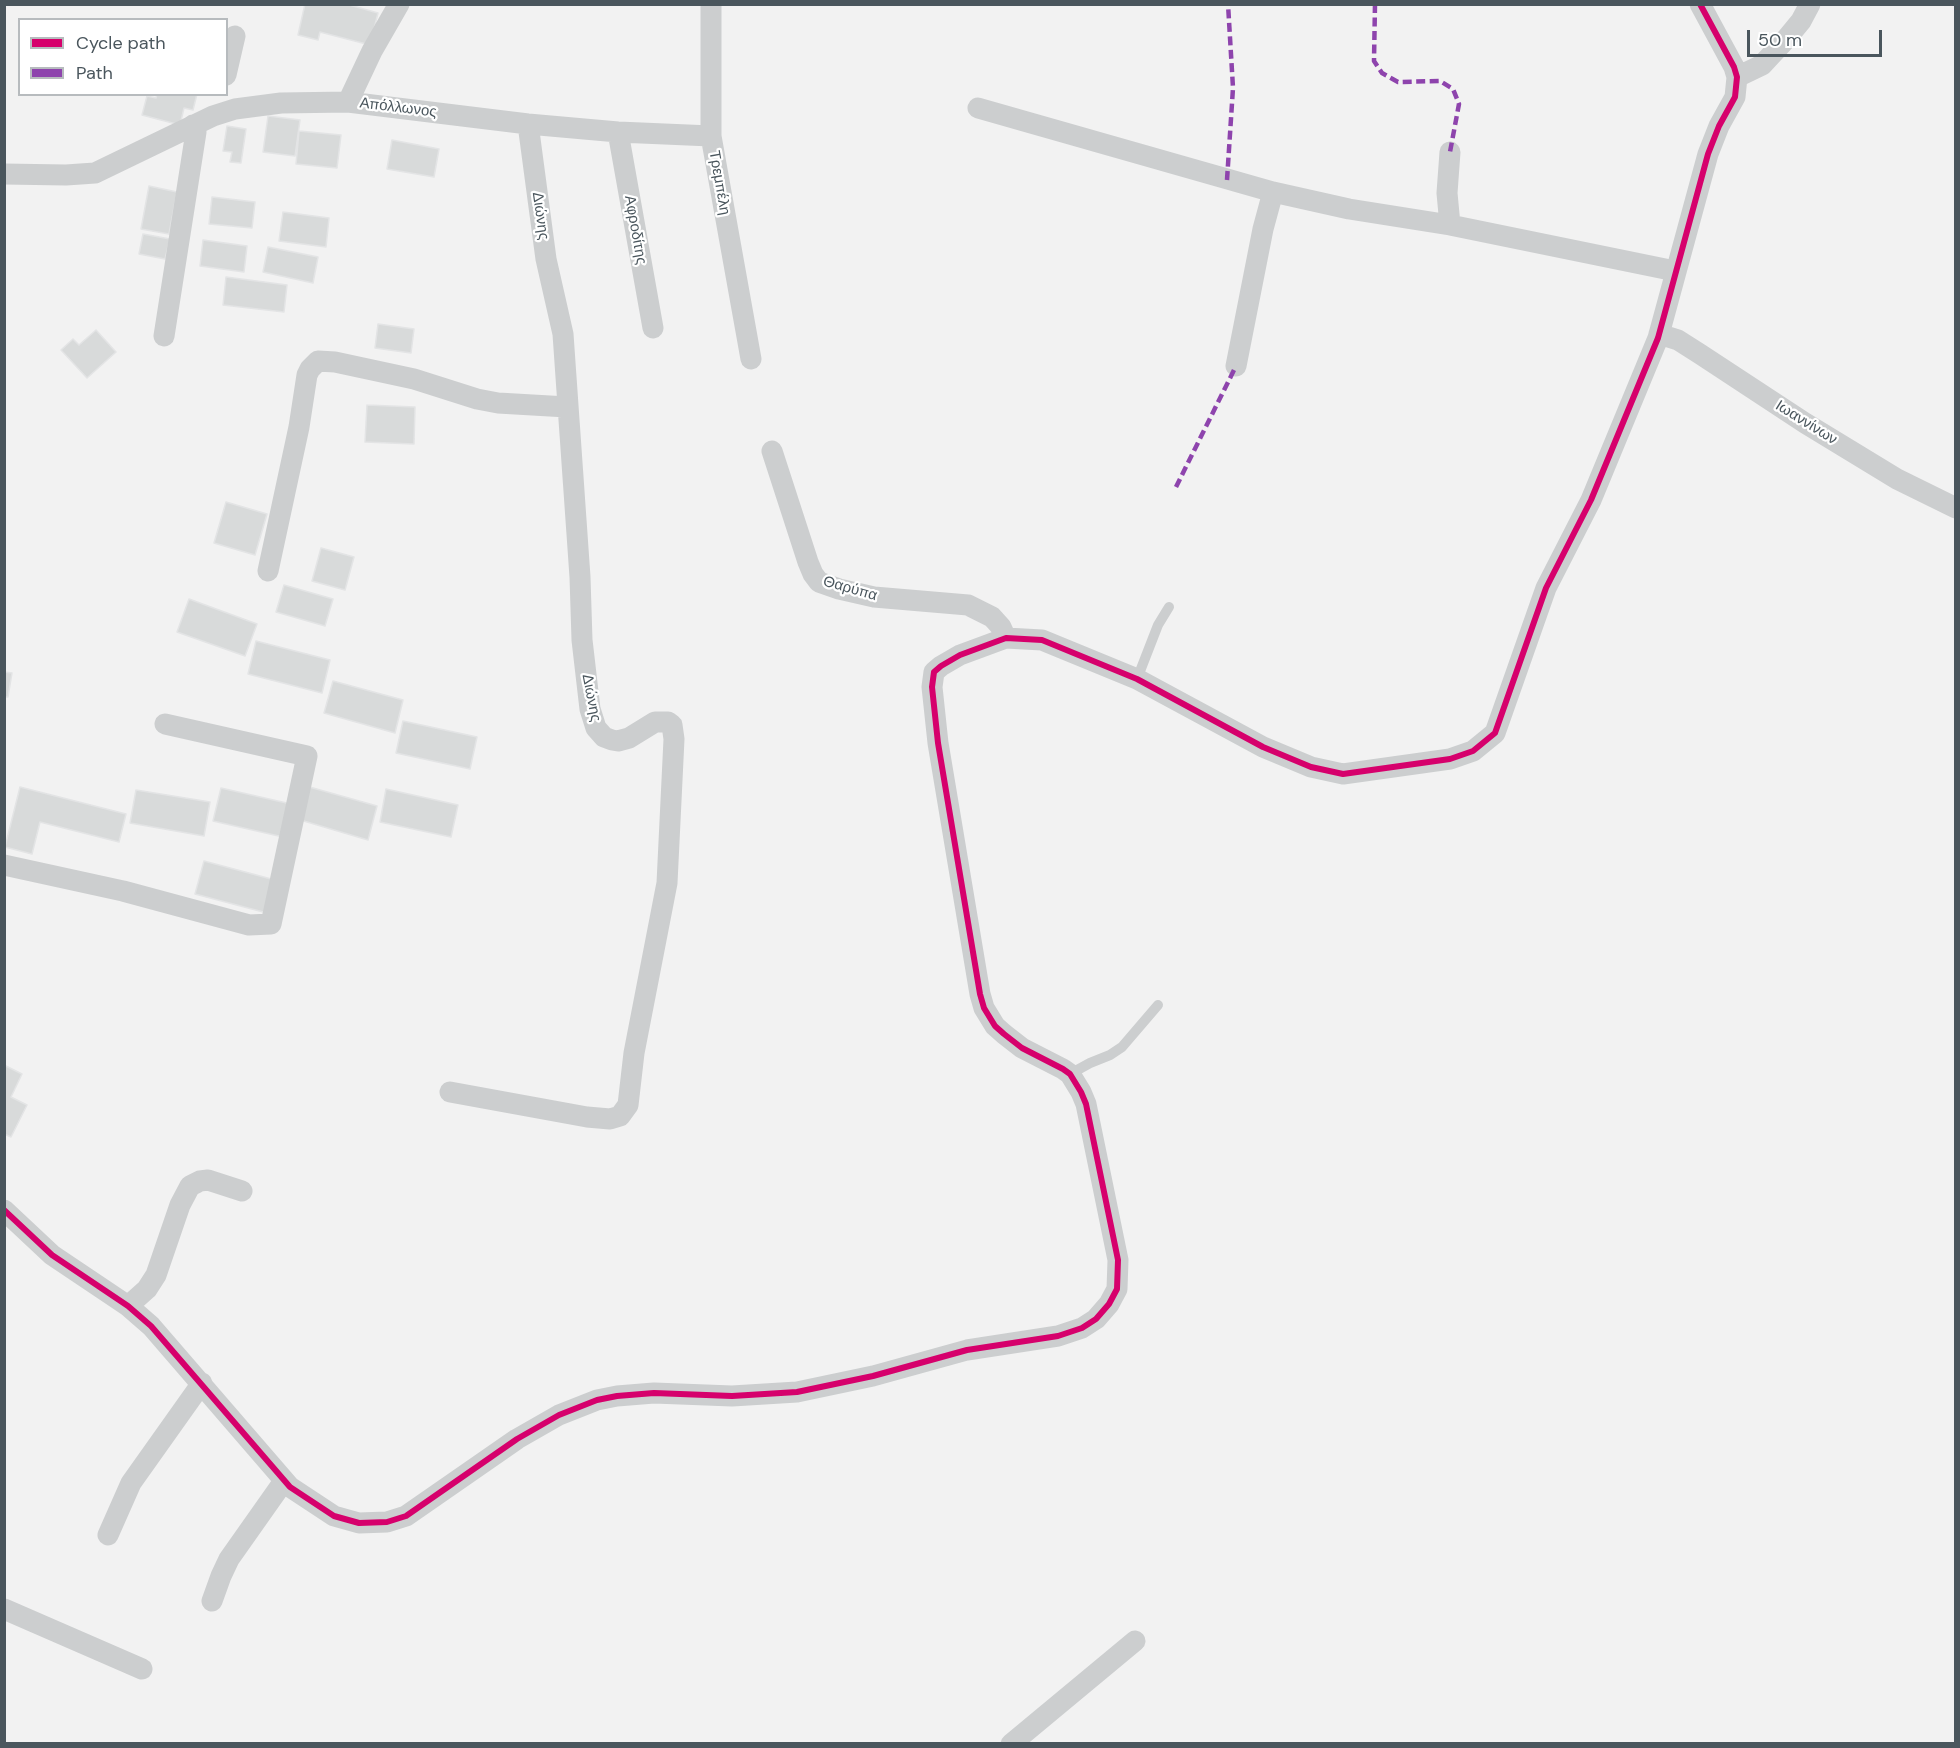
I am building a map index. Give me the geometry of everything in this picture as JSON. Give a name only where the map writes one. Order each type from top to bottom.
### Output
[{"type":"street","points":[[348,102],[372,51],[399,4]]},
{"type":"street","name":"Τρεμπέλη","points":[[711,4],[711,136],[750,359]]},
{"type":"street","points":[[4,1210],[59,1260],[128,1306],[162,1337],[284,1481],[306,1499],[339,1518],[365,1524],[387,1522],[412,1513],[504,1447],[544,1423],[597,1401],[617,1396],[654,1393],[784,1395],[864,1379],[967,1350],[1058,1336],[1082,1328],[1096,1319],[1109,1304],[1117,1289],[1118,1260],[1086,1104],[1070,1074],[1022,1048],[996,1026],[984,1008],[938,743],[932,687],[935,670],[960,656],[1006,638],[1042,640],[1137,679],[1263,747],[1311,767],[1343,774],[1450,759],[1473,751],[1495,733],[1546,588],[1591,500],[1659,334],[1708,154],[1719,126],[1735,98],[1737,77],[1728,54],[1700,4]]},
{"type":"street","points":[[1737,77],[1762,65],[1801,21],[1810,4]]},
{"type":"street","points":[[228,66],[235,36]]},
{"type":"street","name":"Απόλλωνος","points":[[4,174],[66,175],[99,171],[193,124],[223,103],[348,102],[528,124],[618,132],[711,136]]},
{"type":"street","points":[[978,108],[1273,192],[1349,209],[1450,225],[1676,271]]},
{"type":"street","points":[[164,336],[196,132],[193,124]]},
{"type":"street","name":"Διώνης","points":[[450,1092],[587,1117],[610,1119],[620,1116],[628,1105],[634,1053],[667,883],[674,739],[672,725],[668,722],[655,722],[629,738],[612,740],[604,737],[596,728],[590,709],[582,640],[580,578],[567,407],[567,375],[562,334],[546,259],[528,124]]},
{"type":"street","name":"Αφροδίτης","points":[[618,132],[653,328]]},
{"type":"street","points":[[1450,152],[1447,193],[1450,225]]},
{"type":"street","points":[[1236,366],[1263,229],[1273,192]]},
{"type":"street","name":"Ιωαννίνων","points":[[1659,334],[1678,340],[1805,423],[1897,479],[1956,508]]},
{"type":"street","points":[[268,571],[299,427],[307,375],[318,361],[335,362],[414,379],[498,403],[567,407]]},
{"type":"street","name":"Θαρύπα","points":[[772,451],[808,562],[819,582],[861,595],[968,605],[992,617],[1001,627],[1006,638]]},
{"type":"street","points":[[4,865],[123,891],[249,926],[271,924],[306,756],[165,724]]},
{"type":"street","points":[[128,1306],[147,1289],[156,1275],[180,1205],[190,1186],[208,1180],[242,1191]]},
{"type":"street","points":[[108,1535],[131,1484],[202,1383]]},
{"type":"street","points":[[212,1601],[229,1559],[284,1481]]},
{"type":"street","points":[[4,1609],[142,1670]]},
{"type":"street","points":[[1011,1743],[1135,1641]]},
{"type":"lane","points":[[1137,679],[1158,625],[1169,607]]},
{"type":"lane","points":[[1070,1074],[1122,1047],[1158,1005]]},
{"type":"building","points":[[305,4],[346,4],[378,13],[370,45],[320,32],[318,40],[298,35]]},
{"type":"building","points":[[147,96],[156,98],[156,96],[196,96],[193,110],[184,108],[180,125],[142,115]]},
{"type":"building","points":[[268,116],[300,120],[295,156],[263,152]]},
{"type":"building","points":[[227,126],[246,129],[241,163],[230,162],[232,152],[223,151]]},
{"type":"building","points":[[299,131],[341,135],[337,168],[296,164]]},
{"type":"building","points":[[392,140],[439,149],[434,177],[387,169]]},
{"type":"building","points":[[149,186],[177,192],[169,234],[141,229]]},
{"type":"building","points":[[212,197],[255,202],[252,228],[209,224]]},
{"type":"building","points":[[283,212],[329,218],[326,247],[279,241]]},
{"type":"building","points":[[143,234],[170,239],[165,259],[139,254]]},
{"type":"building","points":[[203,240],[247,246],[244,272],[200,266]]},
{"type":"building","points":[[268,247],[318,257],[313,283],[263,272]]},
{"type":"building","points":[[226,277],[287,285],[284,312],[223,305]]},
{"type":"building","points":[[378,324],[414,329],[411,353],[375,348]]},
{"type":"building","points":[[96,330],[116,352],[87,378],[61,350],[73,339],[79,345]]},
{"type":"building","points":[[367,405],[415,407],[414,444],[365,442]]},
{"type":"building","points":[[226,502],[267,514],[255,555],[214,543]]},
{"type":"building","points":[[321,548],[354,557],[345,590],[312,581]]},
{"type":"building","points":[[284,585],[333,599],[325,626],[276,612]]},
{"type":"building","points":[[189,599],[257,624],[245,656],[177,632]]},
{"type":"building","points":[[256,641],[330,660],[322,693],[248,674]]},
{"type":"building","points":[[4,672],[12,673],[8,697],[4,697]]},
{"type":"building","points":[[333,681],[403,700],[395,733],[324,713]]},
{"type":"building","points":[[403,721],[477,737],[470,769],[396,753]]},
{"type":"building","points":[[306,786],[377,806],[368,840],[297,819]]},
{"type":"building","points":[[20,787],[126,814],[119,842],[40,822],[32,854],[5,847]]},
{"type":"building","points":[[221,788],[291,804],[283,837],[213,821]]},
{"type":"building","points":[[386,789],[458,805],[451,837],[380,822]]},
{"type":"building","points":[[136,790],[210,802],[204,836],[130,823]]},
{"type":"building","points":[[204,861],[275,880],[267,913],[195,894]]},
{"type":"building","points":[[4,1065],[22,1074],[11,1097],[27,1105],[11,1137],[4,1134]]},
{"type":"marked path","points":[[1227,180],[1233,88],[1228,4]]},
{"type":"marked path","points":[[1375,4],[1374,61],[1382,73],[1398,82],[1440,81],[1453,89],[1459,104],[1450,152]]},
{"type":"marked path","points":[[1176,487],[1236,366]]},
{"type":"cycle path","points":[[4,1210],[52,1255],[128,1306],[151,1326],[290,1487],[334,1516],[359,1523],[387,1522],[406,1516],[517,1439],[559,1415],[597,1400],[654,1393],[732,1396],[797,1392],[873,1376],[967,1350],[1058,1336],[1082,1328],[1096,1319],[1109,1304],[1117,1289],[1118,1260],[1086,1104],[1070,1074],[1022,1048],[995,1026],[984,1008],[938,743],[932,687],[934,672],[960,655],[1006,638],[1042,640],[1137,679],[1263,747],[1311,767],[1343,774],[1450,759],[1473,751],[1495,733],[1546,588],[1591,500],[1658,338],[1708,154],[1719,126],[1735,97],[1737,77],[1734,67],[1700,4]]}]
